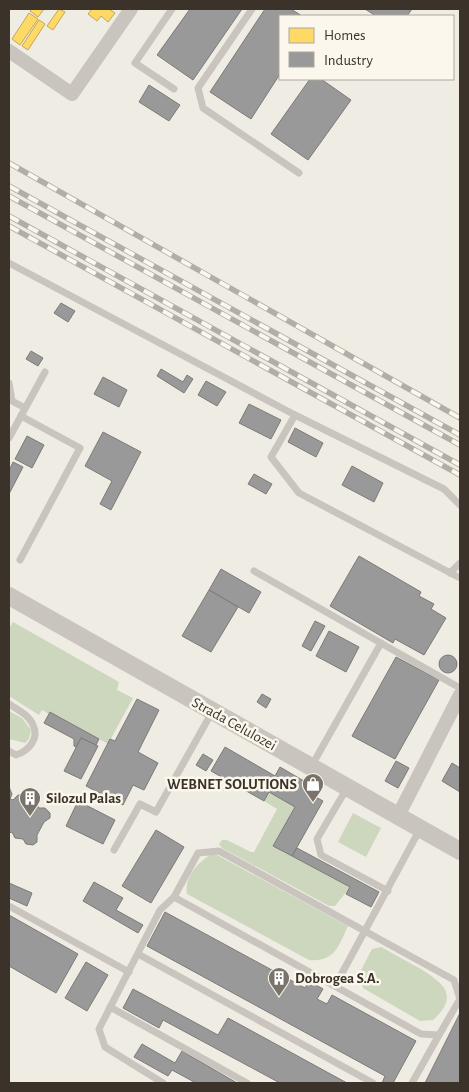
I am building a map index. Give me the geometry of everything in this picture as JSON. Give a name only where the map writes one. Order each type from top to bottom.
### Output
[{"type":"street","points":[[9,51],[72,94],[131,9]]},
{"type":"street","name":"Strada Celulozei","points":[[11,600],[460,850]]},
{"type":"street","points":[[398,816],[460,695]]},
{"type":"lane","points":[[172,9],[135,63],[174,89]]},
{"type":"lane","points":[[252,9],[198,88],[203,108],[299,173]]},
{"type":"lane","points":[[9,263],[295,415],[444,490],[460,505]]},
{"type":"lane","points":[[9,438],[45,372]]},
{"type":"lane","points":[[9,383],[10,404],[25,408]]},
{"type":"lane","points":[[295,415],[271,457],[299,493],[460,578]]},
{"type":"lane","points":[[20,560],[80,448],[21,416]]},
{"type":"lane","points":[[450,573],[460,563]]},
{"type":"lane","points":[[254,571],[460,688]]},
{"type":"lane","points":[[311,767],[381,643]]},
{"type":"lane","points":[[9,704],[24,713],[34,725],[34,739],[26,752],[16,755],[9,751]]},
{"type":"lane","points":[[114,850],[140,804],[156,812],[212,712]]},
{"type":"lane","points":[[346,788],[316,839],[320,855],[388,891]]},
{"type":"lane","points":[[335,986],[421,829]]},
{"type":"lane","points":[[163,1083],[104,1047],[99,1029],[160,910],[174,897],[198,853],[218,851],[367,930],[454,980],[460,999],[412,1083]]},
{"type":"lane","points":[[174,897],[421,1034],[439,1035]]},
{"type":"lane","points":[[9,906],[129,972]]},
{"type":"lane","points":[[138,954],[373,1083]]},
{"type":"lane","points":[[110,1007],[247,1083]]},
{"type":"green space","points":[[13,622],[119,682],[117,690],[133,698],[108,744],[51,712],[49,714],[42,710],[39,715],[9,696],[9,629]]},
{"type":"green space","points":[[9,711],[22,718],[31,730],[29,739],[25,743],[9,739]]},
{"type":"green space","points":[[269,792],[295,807],[273,846],[350,887],[335,906],[329,906],[222,848],[219,844],[222,840],[227,840],[254,852],[277,809],[264,801]]},
{"type":"green space","points":[[353,813],[381,828],[366,857],[338,842]]},
{"type":"green space","points":[[210,855],[217,855],[348,926],[338,947],[330,956],[318,960],[309,960],[187,894],[188,882],[192,871]]},
{"type":"green space","points":[[381,947],[419,968],[441,984],[447,996],[446,1003],[433,1020],[420,1021],[363,988],[359,974],[372,949]]},
{"type":"building: Homes","points":[[32,9],[44,9],[38,17],[30,11]]},
{"type":"building: Homes","points":[[59,9],[65,12],[53,30],[47,26]]},
{"type":"building: Homes","points":[[92,9],[109,9],[115,13],[108,22],[101,16],[97,21],[88,14]]},
{"type":"building: Homes","points":[[29,13],[38,19],[20,45],[12,39]]},
{"type":"building: Homes","points":[[39,20],[45,24],[28,50],[22,46]]},
{"type":"building: Industry","points":[[190,9],[242,9],[193,80],[157,55]]},
{"type":"building: Industry","points":[[265,9],[291,9],[300,15],[279,15],[279,76],[251,119],[210,92]]},
{"type":"building: Industry","points":[[365,9],[412,9],[408,15],[374,15]]},
{"type":"building: Industry","points":[[309,80],[322,80],[351,100],[308,160],[271,134]]},
{"type":"building: Industry","points":[[149,85],[180,105],[169,121],[139,102]]},
{"type":"building: Industry","points":[[61,303],[75,311],[68,322],[54,313]]},
{"type":"building: Industry","points":[[31,351],[43,358],[38,366],[26,359]]},
{"type":"building: Industry","points":[[161,369],[183,382],[187,375],[193,379],[184,393],[157,376]]},
{"type":"building: Industry","points":[[103,377],[127,390],[119,407],[94,394]]},
{"type":"building: Industry","points":[[206,381],[226,392],[217,406],[198,395]]},
{"type":"building: Industry","points":[[249,404],[281,420],[271,439],[239,423]]},
{"type":"building: Industry","points":[[295,428],[323,443],[316,457],[288,442]]},
{"type":"building: Industry","points":[[103,432],[141,452],[111,510],[100,504],[112,481],[85,466]]},
{"type":"building: Industry","points":[[27,436],[44,445],[32,468],[15,459]]},
{"type":"building: Industry","points":[[13,462],[23,467],[9,494],[9,471]]},
{"type":"building: Industry","points":[[352,466],[383,483],[374,502],[342,485]]},
{"type":"building: Industry","points":[[254,474],[272,484],[266,494],[248,484]]},
{"type":"building: Industry","points":[[359,556],[421,592],[419,596],[434,604],[431,609],[446,618],[424,655],[395,639],[393,643],[330,606]]},
{"type":"building: Industry","points":[[221,569],[261,592],[249,613],[209,590]]},
{"type":"building: Industry","points":[[209,590],[238,607],[211,652],[182,636]]},
{"type":"building: Industry","points":[[315,621],[325,626],[311,651],[302,646]]},
{"type":"building: Industry","points":[[329,631],[359,647],[346,672],[316,656]]},
{"type":"building: Industry","points":[[448,655],[454,658],[457,664],[454,670],[448,673],[442,670],[439,664],[442,658]]},
{"type":"building: Industry","points":[[396,657],[439,680],[395,759],[352,736]]},
{"type":"building: Industry","points":[[262,694],[271,699],[266,708],[257,702]]},
{"type":"building: Industry","points":[[137,699],[159,710],[138,752],[158,763],[144,790],[133,785],[123,805],[86,786],[110,739],[115,741]]},
{"type":"building: Industry","points":[[50,712],[99,739],[96,745],[81,738],[76,747],[74,746],[74,739],[44,723]]},
{"type":"building: Industry","points":[[81,738],[98,746],[81,779],[64,771]]},
{"type":"building: Industry","points":[[225,747],[275,776],[280,767],[309,784],[305,791],[323,801],[292,856],[273,846],[295,807],[269,792],[264,801],[211,771]]},
{"type":"building: Industry","points":[[203,754],[213,760],[206,771],[196,765]]},
{"type":"building: Industry","points":[[396,761],[409,768],[398,788],[385,781]]},
{"type":"building: Industry","points":[[452,763],[460,768],[460,792],[442,781]]},
{"type":"building: Industry","name":"Silozul Palas","points":[[9,787],[12,794],[10,799],[13,800],[18,795],[23,795],[28,802],[34,801],[39,808],[45,808],[50,813],[50,818],[44,822],[37,835],[37,842],[33,845],[26,844],[23,839],[15,838],[12,832],[9,833]]},
{"type":"building: Industry","points":[[78,801],[115,820],[103,844],[66,826]]},
{"type":"building: Industry","points":[[156,830],[184,847],[151,903],[122,886]]},
{"type":"building: Industry","points":[[297,848],[379,892],[371,907],[346,894],[350,887],[292,856]]},
{"type":"building: Industry","points":[[94,882],[123,898],[116,910],[143,925],[138,933],[83,901]]},
{"type":"building: Industry","points":[[9,883],[32,893],[27,906],[9,898]]},
{"type":"building: Industry","name":"Dobrogea S.A.","points":[[165,912],[305,988],[309,981],[323,989],[317,999],[327,1004],[332,995],[416,1041],[393,1083],[382,1083],[385,1076],[147,946]]},
{"type":"building: Industry","points":[[9,915],[78,954],[56,993],[9,966]]},
{"type":"building: Industry","points":[[86,962],[108,975],[87,1011],[65,998]]},
{"type":"building: Industry","points":[[133,989],[218,1035],[228,1018],[347,1083],[280,1083],[163,1020],[159,1028],[123,1008]]},
{"type":"building: Industry","points":[[460,1013],[460,1083],[425,1083]]},
{"type":"building: Industry","points":[[142,1044],[175,1063],[182,1051],[237,1083],[196,1083],[172,1070],[168,1076],[134,1057]]},
{"type":"railway","points":[[9,163],[460,418]]},
{"type":"railway","points":[[9,186],[460,435]]},
{"type":"railway","points":[[9,196],[460,445]]},
{"type":"railway","points":[[9,216],[460,465]]},
{"type":"railway","points":[[9,226],[460,475]]},
{"type":"place","name":"WEBNET SOLUTIONS","points":[[313,803]]},
{"type":"place","name":"Silozul Palas","points":[[30,817]]},
{"type":"place","name":"Dobrogea S.A.","points":[[279,997]]}]
